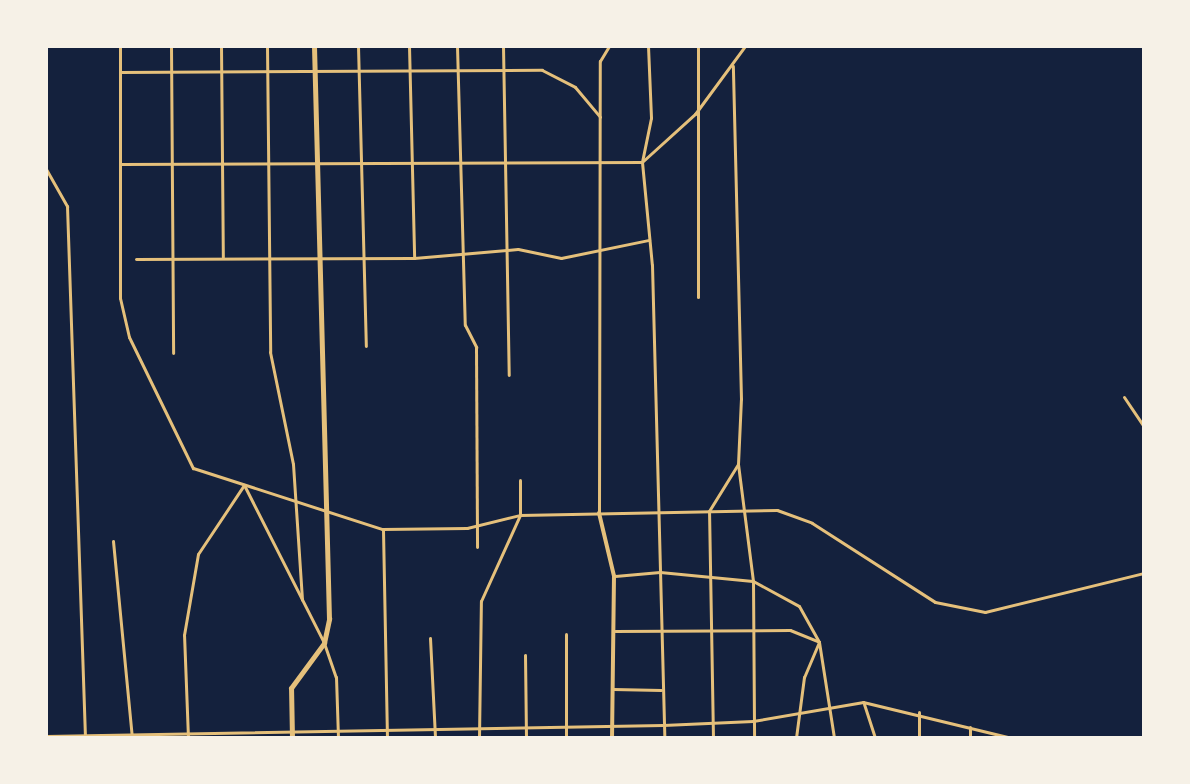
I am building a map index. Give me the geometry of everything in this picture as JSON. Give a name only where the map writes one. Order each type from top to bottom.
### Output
[{"type":"main road","points":[[292,738],[294,680],[324,643],[325,509],[314,46]]},
{"type":"street","points":[[120,46],[120,298],[129,337],[179,451],[193,468],[382,529],[477,526],[520,515],[777,510],[812,523],[935,602],[985,612],[1144,573]]},
{"type":"street","points":[[171,46],[175,258],[173,353]]},
{"type":"street","points":[[221,46],[223,257]]},
{"type":"street","points":[[267,46],[270,352],[297,501],[302,600]]},
{"type":"street","points":[[358,46],[366,346]]},
{"type":"street","points":[[409,46],[414,258]]},
{"type":"street","points":[[457,46],[464,164],[462,255],[465,325],[476,347],[477,547]]},
{"type":"street","points":[[503,46],[502,164],[509,375]]},
{"type":"street","points":[[609,46],[600,61],[602,252],[599,513],[614,576],[612,738]]},
{"type":"street","points":[[648,46],[651,118],[642,162],[649,240],[664,738]]},
{"type":"street","points":[[698,46],[695,114],[698,297]]},
{"type":"street","points":[[121,164],[269,160],[464,164],[642,162],[695,114],[745,46]]},
{"type":"street","points":[[120,72],[314,67],[410,72],[503,66],[542,70],[575,87],[600,117]]},
{"type":"street","points":[[733,66],[738,464],[749,511],[753,581],[754,738]]},
{"type":"street","points":[[46,169],[67,206],[85,737]]},
{"type":"street","points":[[136,259],[414,258],[507,250],[561,258],[649,240]]},
{"type":"street","points":[[1124,397],[1144,427]]},
{"type":"street","points":[[713,738],[709,511],[738,464]]},
{"type":"street","points":[[479,738],[481,601],[520,515],[520,480]]},
{"type":"street","points":[[244,485],[324,643],[336,677],[338,738]]},
{"type":"street","points":[[188,736],[184,635],[198,554],[244,485]]},
{"type":"street","points":[[382,529],[387,738]]},
{"type":"street","points":[[113,541],[132,736]]},
{"type":"street","points":[[614,576],[660,572],[753,581],[799,606],[819,642],[833,709],[834,738]]},
{"type":"street","points":[[613,631],[661,635],[790,630],[819,642]]},
{"type":"street","points":[[566,634],[566,738]]},
{"type":"street","points":[[430,638],[435,738]]},
{"type":"street","points":[[796,738],[796,714],[819,642]]},
{"type":"street","points":[[525,655],[526,738]]},
{"type":"street","points":[[613,689],[663,690]]},
{"type":"street","points":[[46,736],[188,736],[291,729],[713,723],[753,721],[863,702],[919,712],[1012,738]]},
{"type":"street","points":[[863,702],[875,738]]},
{"type":"street","points":[[919,712],[919,738]]},
{"type":"street","points":[[970,727],[970,738]]}]
